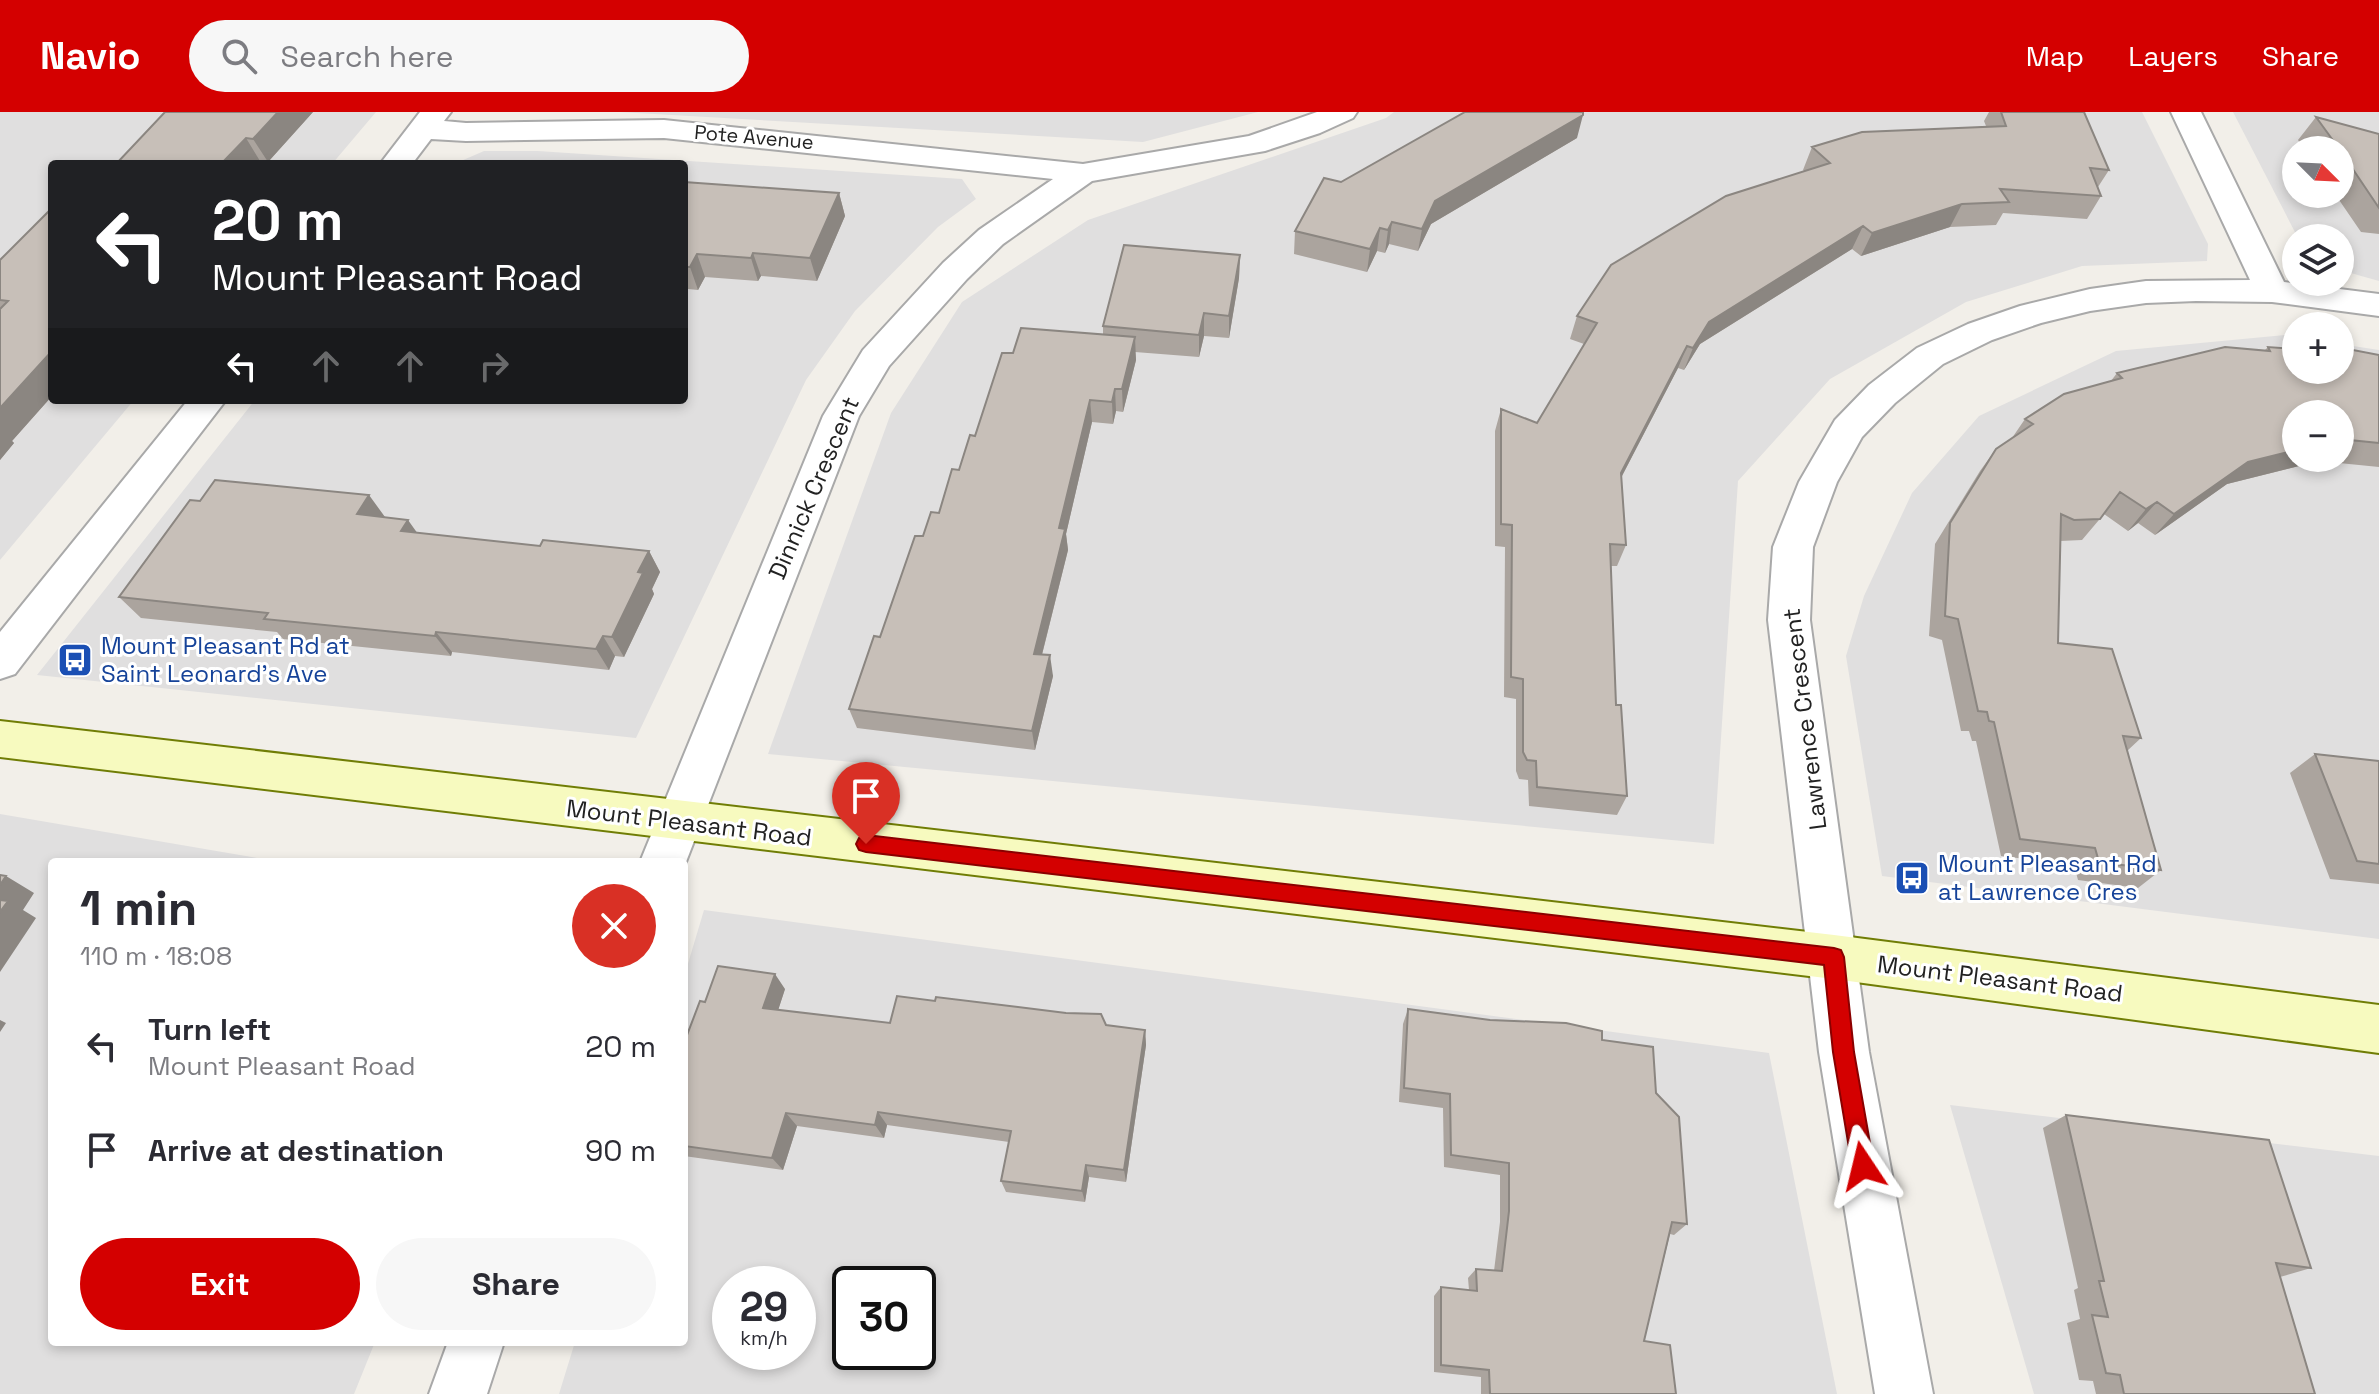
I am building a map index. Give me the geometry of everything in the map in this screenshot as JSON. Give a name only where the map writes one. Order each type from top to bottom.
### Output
[{"type":"main road","name":"Mount Pleasant Road","points":[[0,739],[671,842],[1834,957],[2379,1029]]},
{"type":"street","name":"Dinnick Crescent","points":[[671,842],[841,416],[876,358],[955,271],[1001,230],[1083,173],[1254,144],[1309,127],[1342,112]]},
{"type":"street","points":[[2186,112],[2272,291]]},
{"type":"street","name":"Pote Avenue","points":[[430,120],[466,132],[664,129],[1083,173]]},
{"type":"street","points":[[399,160],[430,120]]},
{"type":"street","name":"Lawrence Crescent","points":[[1904,1394],[1844,1052],[1789,620],[1793,547],[1818,482],[1848,429],[1882,394],[1930,356],[1980,332],[2032,314],[2090,300],[2146,292],[2272,291],[2379,305]]},
{"type":"street","points":[[0,662],[205,404]]},
{"type":"street","points":[[458,1394],[475,1346]]},
{"type":"shaded area","points":[[0,112],[376,112],[335,160],[48,160],[48,404],[131,404],[0,560]]},
{"type":"shaded area","points":[[619,112],[1258,112],[1143,142]]},
{"type":"shaded area","points":[[1394,112],[2142,112],[2208,244],[2207,261],[2082,266],[1966,302],[1830,379],[1738,481],[1714,844],[768,754],[891,413],[962,302],[1088,220],[1386,118]]},
{"type":"shaded area","points":[[2233,112],[2379,112],[2379,281],[2354,274],[2354,224],[2291,224],[2283,208],[2354,208],[2354,136],[2282,136],[2282,207]]},
{"type":"shaded area","points":[[484,151],[538,151],[674,160],[463,160]]},
{"type":"shaded area","points":[[688,161],[962,179],[976,199],[938,227],[855,311],[806,380],[636,738],[37,675],[252,404],[688,404]]},
{"type":"shaded area","points":[[2282,335],[2282,384],[2354,384],[2354,346],[2379,350],[2379,939],[1882,876],[1846,656],[1864,596],[1912,493],[1979,416],[2116,351]]},
{"type":"shaded area","points":[[0,814],[258,858],[48,858],[48,1346],[373,1346],[354,1394],[0,1394]]},
{"type":"shaded area","points":[[704,910],[1769,1053],[1837,1394],[559,1394],[574,1346],[688,1346],[688,964]]},
{"type":"shaded area","points":[[1950,1105],[2379,1156],[2379,1394],[2034,1394]]},
{"type":"building","points":[[165,112],[278,112],[253,139],[246,138],[225,160],[120,160]]},
{"type":"building","points":[[1465,112],[1583,112],[1583,115],[1435,201],[1422,229],[1392,222],[1388,230],[1380,228],[1370,249],[1295,231],[1324,178],[1341,182]]},
{"type":"building","points":[[2001,112],[2084,112],[2109,170],[2090,168],[2101,196],[2000,189],[2009,202],[1962,204],[1872,233],[1863,226],[1709,322],[1693,348],[1687,346],[1621,473],[1626,545],[1610,544],[1616,705],[1621,705],[1627,796],[1537,787],[1536,761],[1527,760],[1523,752],[1523,679],[1511,677],[1512,525],[1501,524],[1501,409],[1537,423],[1597,323],[1577,316],[1611,265],[1726,196],[1830,163],[1812,147],[1862,132],[2006,126]]},
{"type":"building","points":[[2316,117],[2379,134],[2379,208],[2354,171],[2354,136],[2330,136]]},
{"type":"building","points":[[688,182],[839,193],[810,258],[753,253],[751,258],[697,254],[690,267]]},
{"type":"building","points":[[48,212],[48,355],[0,408],[0,309],[8,301],[0,300],[0,260]]},
{"type":"building","points":[[1124,245],[1240,255],[1229,316],[1204,313],[1199,335],[1103,326]]},
{"type":"building","points":[[1021,328],[1135,337],[1122,389],[1115,389],[1112,402],[1090,400],[1059,528],[1065,529],[1034,654],[1050,655],[1032,731],[849,709],[874,636],[880,637],[915,536],[923,536],[931,512],[939,513],[952,469],[959,470],[970,435],[975,436],[1002,353],[1013,353]]},
{"type":"building","points":[[2225,347],[2270,351],[2268,347],[2282,348],[2282,384],[2354,384],[2354,350],[2379,355],[2379,443],[2354,440],[2354,400],[2282,400],[2282,454],[2248,462],[2174,514],[2157,502],[2146,509],[2120,492],[2100,519],[2074,520],[2061,514],[2058,643],[2112,649],[2141,738],[2123,736],[2161,870],[2099,862],[2095,848],[2020,839],[1994,722],[1989,721],[1987,712],[1978,711],[1958,619],[1945,616],[1950,523],[1996,449],[2033,424],[2025,419],[2064,394],[2122,378],[2117,373]]},
{"type":"building","points":[[215,480],[369,495],[357,514],[408,520],[401,531],[540,546],[543,540],[649,551],[638,572],[643,573],[612,637],[603,636],[596,649],[436,632],[435,636],[264,619],[268,613],[119,597],[190,500],[200,501]]},
{"type":"building","points":[[2315,754],[2379,761],[2379,864],[2357,861]]},
{"type":"building","points":[[0,900],[8,901],[0,912]]},
{"type":"building","points":[[718,966],[775,974],[763,1008],[890,1023],[897,996],[935,1001],[936,997],[1066,1013],[1101,1014],[1106,1025],[1145,1030],[1124,1170],[1086,1165],[1082,1191],[1001,1181],[1011,1131],[878,1112],[875,1125],[786,1113],[772,1158],[688,1147],[688,1032],[700,1001],[705,1002]]},
{"type":"building","points":[[1408,1009],[1490,1020],[1566,1023],[1602,1031],[1602,1040],[1653,1047],[1656,1093],[1679,1117],[1687,1224],[1672,1222],[1644,1341],[1670,1345],[1676,1394],[1490,1394],[1489,1370],[1441,1365],[1441,1287],[1477,1291],[1476,1269],[1502,1271],[1509,1211],[1509,1163],[1451,1155],[1450,1094],[1404,1088]]},
{"type":"building","points":[[2066,1115],[2269,1140],[2311,1268],[2276,1263],[2315,1394],[2124,1394],[2120,1375],[2106,1373],[2092,1315],[2108,1317],[2099,1281],[2104,1281]]},
{"type":"place","name":"Mount Pleasant Rd at Saint Leonard's Ave","points":[[75,660]]},
{"type":"place","name":"Mount Pleasant Rd at Lawrence Cres","points":[[1912,878]]},
{"type":"route","points":[[866,844],[1834,957],[1844,1052],[1863,1166]]}]
